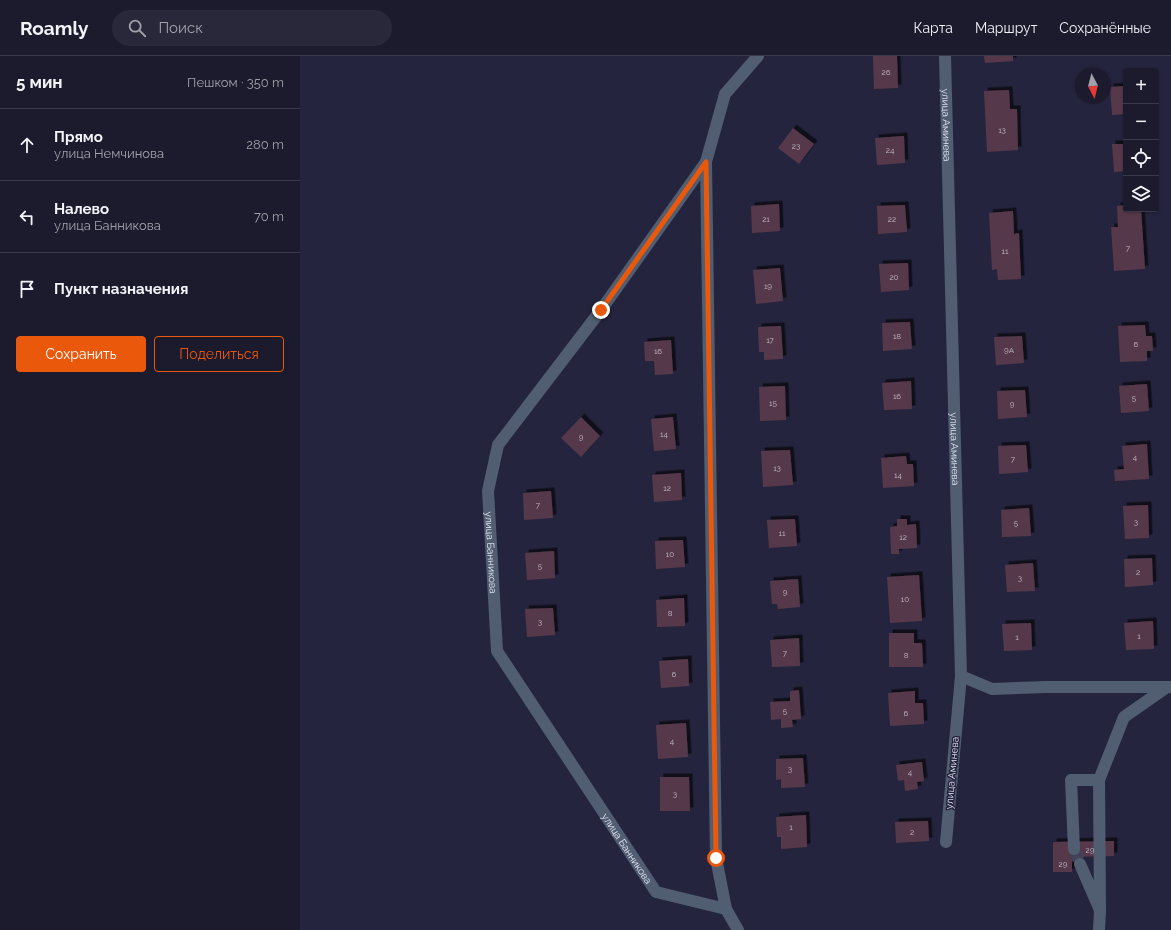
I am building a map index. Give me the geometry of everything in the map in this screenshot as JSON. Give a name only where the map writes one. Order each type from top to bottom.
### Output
[{"type":"street","points":[[738,930],[726,909],[716,858],[706,162],[725,94],[758,56]]},
{"type":"street","name":"улица Аминева","points":[[945,56],[961,676],[946,842]]},
{"type":"street","name":"улица Банникова","points":[[706,162],[601,310],[498,445],[488,491],[497,651],[656,892],[726,909]]},
{"type":"street","points":[[961,676],[992,689],[1046,687],[1169,687]]},
{"type":"street","points":[[1099,930],[1099,780],[1124,717],[1169,687]]},
{"type":"street","points":[[1074,849],[1071,780],[1099,780]]},
{"type":"street","points":[[1080,864],[1100,910]]},
{"type":"building","points":[[873,56],[897,56],[898,88],[874,89]]},
{"type":"building","points":[[984,56],[1013,56],[1013,61],[985,63]]},
{"type":"building","points":[[1123,86],[1123,114],[1112,115],[1111,87]]},
{"type":"building","points":[[1009,90],[1010,109],[1017,109],[1018,150],[987,152],[984,91]]},
{"type":"building","points":[[793,128],[814,144],[799,164],[778,148]]},
{"type":"building","points":[[904,136],[905,163],[877,165],[875,138]]},
{"type":"building","points":[[1112,144],[1123,144],[1123,171],[1114,172]]},
{"type":"building","points":[[779,204],[780,231],[752,233],[751,206]]},
{"type":"building","points":[[905,205],[907,232],[878,234],[877,206]]},
{"type":"building","points":[[1123,205],[1123,212],[1141,212],[1145,269],[1114,271],[1111,227],[1118,227],[1117,206]]},
{"type":"building","points":[[1013,211],[1014,234],[1019,233],[1021,279],[998,280],[997,269],[992,270],[989,213]]},
{"type":"building","points":[[908,263],[909,290],[881,292],[879,264]]},
{"type":"building","points":[[780,268],[783,301],[756,304],[753,270]]},
{"type":"building","points":[[910,322],[912,349],[883,351],[882,323]]},
{"type":"building","points":[[1145,325],[1146,336],[1152,336],[1153,351],[1147,351],[1147,361],[1120,362],[1118,326]]},
{"type":"building","points":[[781,326],[783,359],[764,360],[764,352],[759,352],[758,327]]},
{"type":"building","points":[[1022,336],[1024,363],[996,365],[994,337]]},
{"type":"building","points":[[671,340],[673,374],[655,375],[654,361],[645,361],[644,342]]},
{"type":"building","points":[[911,381],[912,409],[884,410],[882,383]]},
{"type":"building","points":[[1147,384],[1149,411],[1121,413],[1119,386]]},
{"type":"building","points":[[785,386],[786,420],[760,421],[759,387]]},
{"type":"building","points":[[1025,390],[1027,417],[998,419],[997,391]]},
{"type":"building","points":[[581,417],[600,436],[581,457],[561,438]]},
{"type":"building","points":[[673,417],[676,449],[654,451],[651,419]]},
{"type":"building","points":[[1147,444],[1149,479],[1115,481],[1114,470],[1124,469],[1122,446]]},
{"type":"building","points":[[1026,445],[1028,472],[999,474],[998,446]]},
{"type":"building","points":[[790,450],[793,485],[763,487],[761,451]]},
{"type":"building","points":[[906,456],[907,464],[913,464],[914,486],[883,488],[881,458]]},
{"type":"building","points":[[681,473],[682,500],[654,502],[652,475]]},
{"type":"building","points":[[551,491],[553,518],[524,520],[523,493]]},
{"type":"building","points":[[1148,505],[1149,538],[1125,539],[1123,506]]},
{"type":"building","points":[[1029,508],[1031,536],[1002,537],[1001,510]]},
{"type":"building","points":[[795,519],[797,546],[769,548],[767,520]]},
{"type":"building","points":[[897,519],[907,519],[907,525],[916,524],[917,548],[899,549],[899,554],[891,554],[890,527],[897,526]]},
{"type":"building","points":[[683,540],[685,567],[656,569],[655,541]]},
{"type":"building","points":[[554,551],[555,578],[527,580],[525,553]]},
{"type":"building","points":[[1152,558],[1153,585],[1125,587],[1124,559]]},
{"type":"building","points":[[1033,563],[1035,591],[1007,592],[1005,565]]},
{"type":"building","points":[[919,575],[922,621],[890,623],[887,577]]},
{"type":"building","points":[[798,579],[800,607],[778,609],[777,604],[772,604],[770,581]]},
{"type":"building","points":[[684,598],[685,626],[657,627],[656,600]]},
{"type":"building","points":[[553,608],[555,635],[527,637],[525,609]]},
{"type":"building","points":[[1153,621],[1154,649],[1126,650],[1124,623]]},
{"type":"building","points":[[1031,623],[1032,650],[1004,651],[1002,624]]},
{"type":"building","points":[[889,633],[914,633],[914,643],[922,643],[923,667],[889,667]]},
{"type":"building","points":[[799,638],[800,666],[772,667],[770,640]]},
{"type":"building","points":[[688,659],[689,686],[661,688],[659,661]]},
{"type":"building","points":[[799,690],[801,719],[792,720],[793,727],[781,728],[781,719],[771,720],[770,702],[790,701],[790,691]]},
{"type":"building","points":[[915,691],[915,703],[923,703],[924,724],[890,726],[888,693]]},
{"type":"building","points":[[686,723],[688,757],[658,759],[656,725]]},
{"type":"building","points":[[803,758],[805,787],[781,788],[781,779],[776,780],[776,759]]},
{"type":"building","points":[[922,762],[924,781],[917,782],[918,789],[905,791],[904,780],[898,781],[896,765]]},
{"type":"building","points":[[660,777],[689,777],[690,811],[660,811]]},
{"type":"building","points":[[806,815],[807,847],[781,849],[781,837],[777,837],[776,817]]},
{"type":"building","points":[[928,821],[929,841],[896,843],[895,822]]},
{"type":"building","points":[[1114,841],[1114,856],[1072,857],[1072,872],[1053,872],[1053,842]]},
{"type":"tunnel","points":[[1074,849],[1080,864]]},
{"type":"route","points":[[601,310],[706,162],[716,858]]}]
